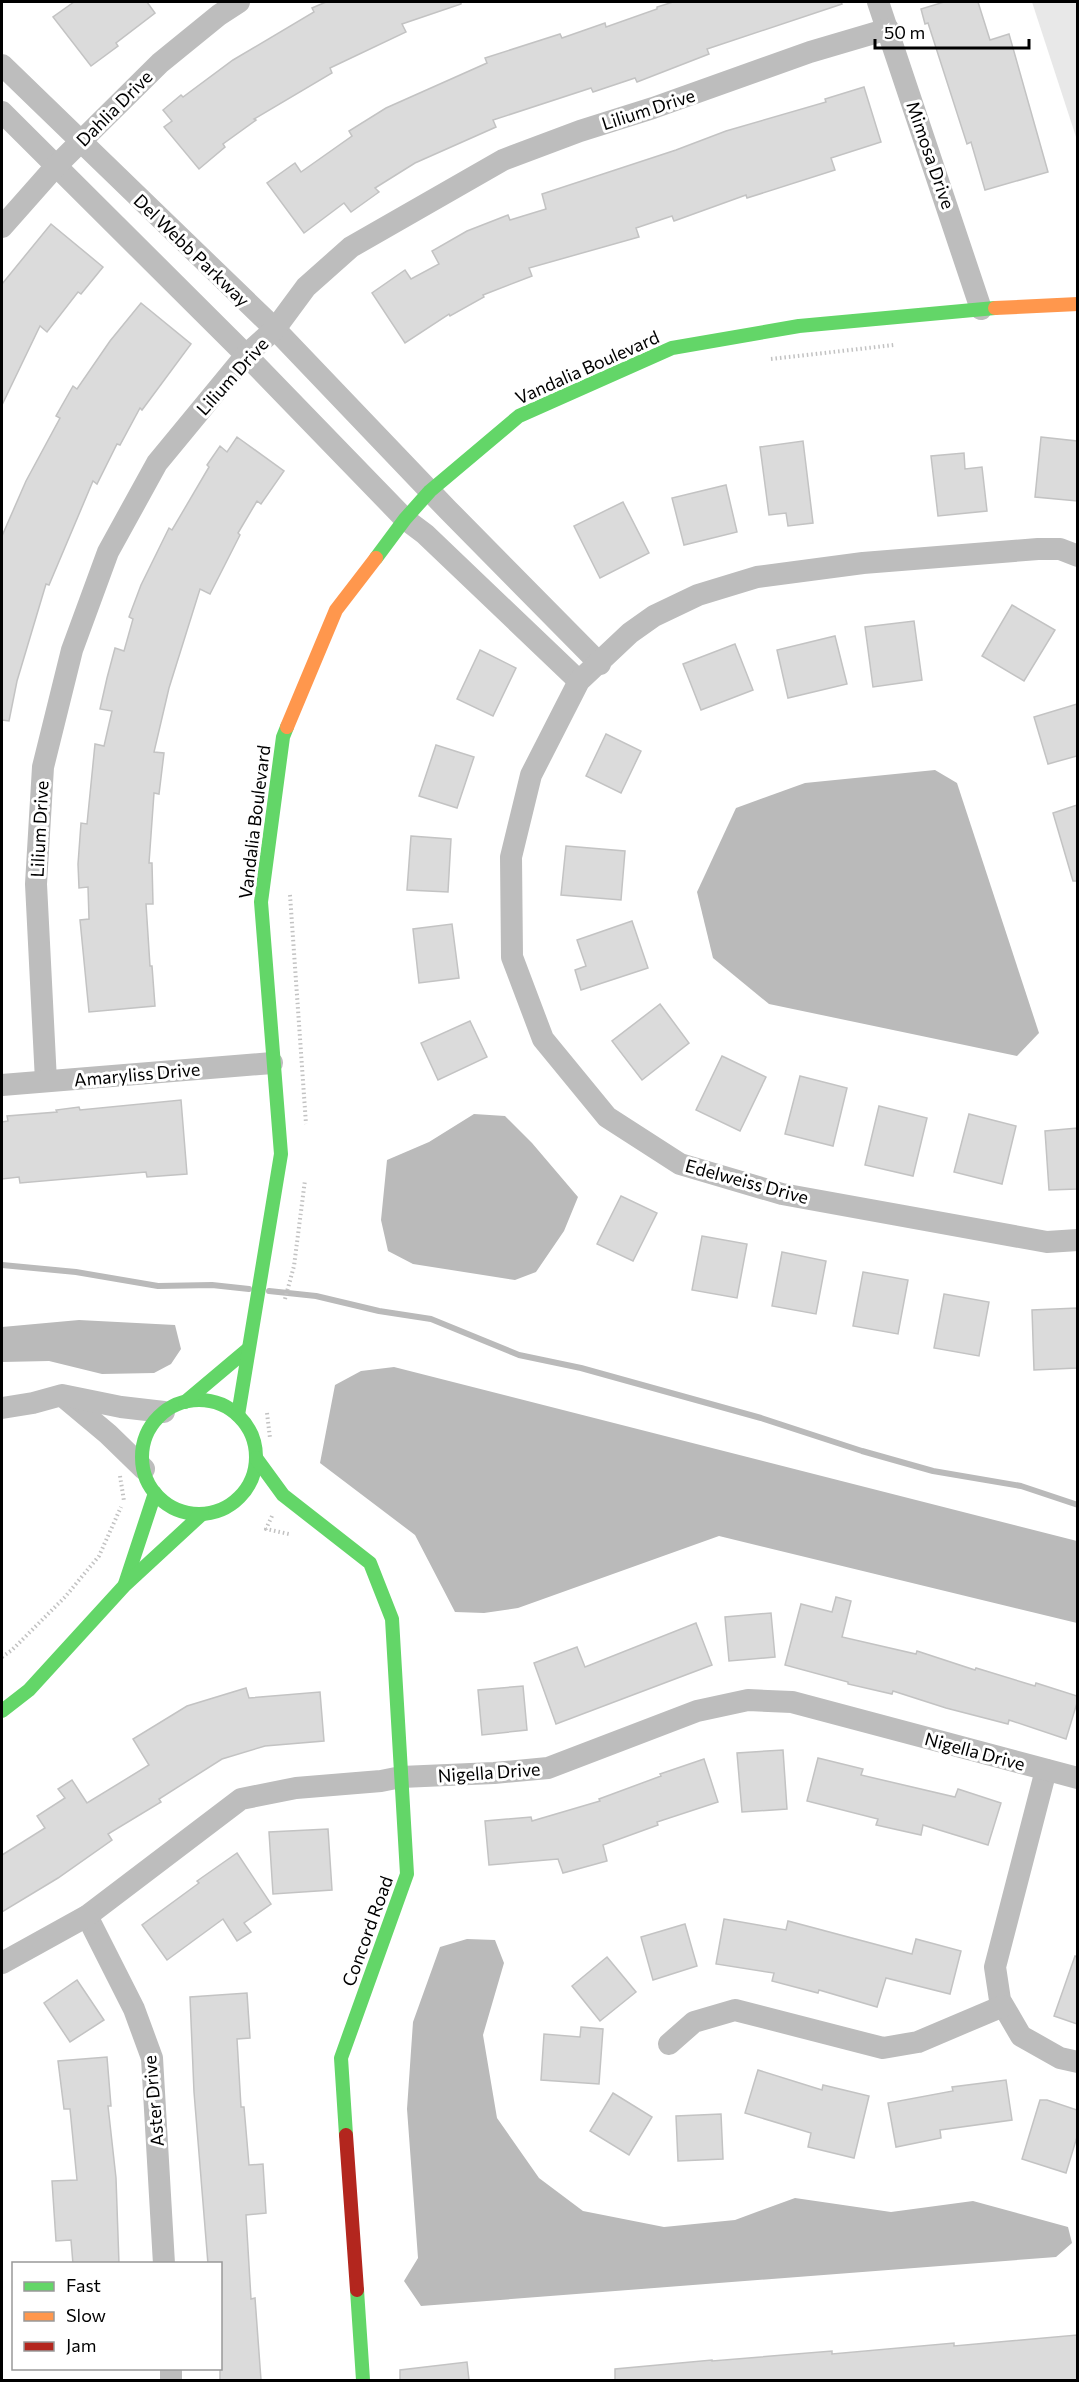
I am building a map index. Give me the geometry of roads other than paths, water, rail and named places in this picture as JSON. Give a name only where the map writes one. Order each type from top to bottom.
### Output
[{"type":"street","name":"Dahlia Drive","points":[[2,227],[56,166],[160,63],[219,15],[239,2]]},
{"type":"street","name":"Mimosa Drive","points":[[878,2],[981,309]]},
{"type":"street","name":"Lilium Drive","points":[[45,1081],[36,884],[43,766],[72,650],[108,552],[157,463],[246,355],[275,329],[306,287],[351,247],[503,160],[580,130],[664,105],[810,52],[888,29]]},
{"type":"street","name":"Del Webb Parkway","points":[[2,64],[80,143],[275,329],[430,491],[600,663]]},
{"type":"street","name":"Del Webb Parkway","points":[[2,112],[246,355],[405,519],[433,542],[579,681]]},
{"type":"street","name":"Vandalia Boulevard","points":[[238,1416],[281,1154],[261,902],[283,737],[336,610],[405,519],[430,491],[519,416],[672,348],[800,326],[981,309],[1077,304]]},
{"type":"street","name":"Edelweiss Drive","points":[[1077,556],[1060,549],[1038,549],[862,563],[758,577],[698,595],[654,616],[630,633],[579,681],[531,775],[511,857],[512,957],[543,1039],[607,1117],[680,1164],[782,1194],[1047,1242],[1077,1240]]},
{"type":"street","name":"Amaryliss Drive","points":[[2,1085],[272,1063]]},
{"type":"street","points":[[185,1402],[204,1400],[222,1405],[238,1416],[251,1435],[256,1458],[254,1474],[247,1488],[237,1500],[220,1510],[202,1514],[184,1512],[168,1505],[155,1493],[144,1469],[142,1453],[153,1424],[164,1412],[185,1402],[248,1349]]},
{"type":"street","points":[[2,1408],[62,1395],[121,1407],[164,1412]]},
{"type":"street","points":[[62,1395],[108,1434],[144,1469]]},
{"type":"street","name":"Concord Road","points":[[256,1458],[283,1495],[370,1563],[392,1619],[407,1874],[341,2058],[363,2380]]},
{"type":"street","points":[[125,1585],[155,1493]]},
{"type":"street","points":[[237,1500],[256,1505]]},
{"type":"street","name":"Concord Road","points":[[275,1510],[317,1520]]},
{"type":"street","points":[[2,1711],[29,1690],[125,1585],[202,1514]]},
{"type":"street","name":"Nigella Drive","points":[[2,1963],[87,1916],[241,1799],[296,1788],[381,1781],[401,1777],[494,1773],[548,1767],[697,1711],[747,1700],[792,1702],[1077,1778]]},
{"type":"street","points":[[1046,1770],[995,1967],[1000,2000],[1021,2036],[1060,2058],[1077,2062]]},
{"type":"street","name":"Aster Drive","points":[[87,1916],[134,2009],[152,2058],[164,2262]]},
{"type":"street","points":[[669,2044],[694,2022],[735,2010],[883,2048],[918,2042],[1003,2006]]},
{"type":"waterway","points":[[2,1265],[76,1272],[158,1286],[212,1285],[249,1289]]},
{"type":"waterway","points":[[269,1291],[316,1296],[379,1311],[431,1319],[519,1355],[581,1368],[761,1418],[933,1471],[1021,1486],[1078,1505]]}]
